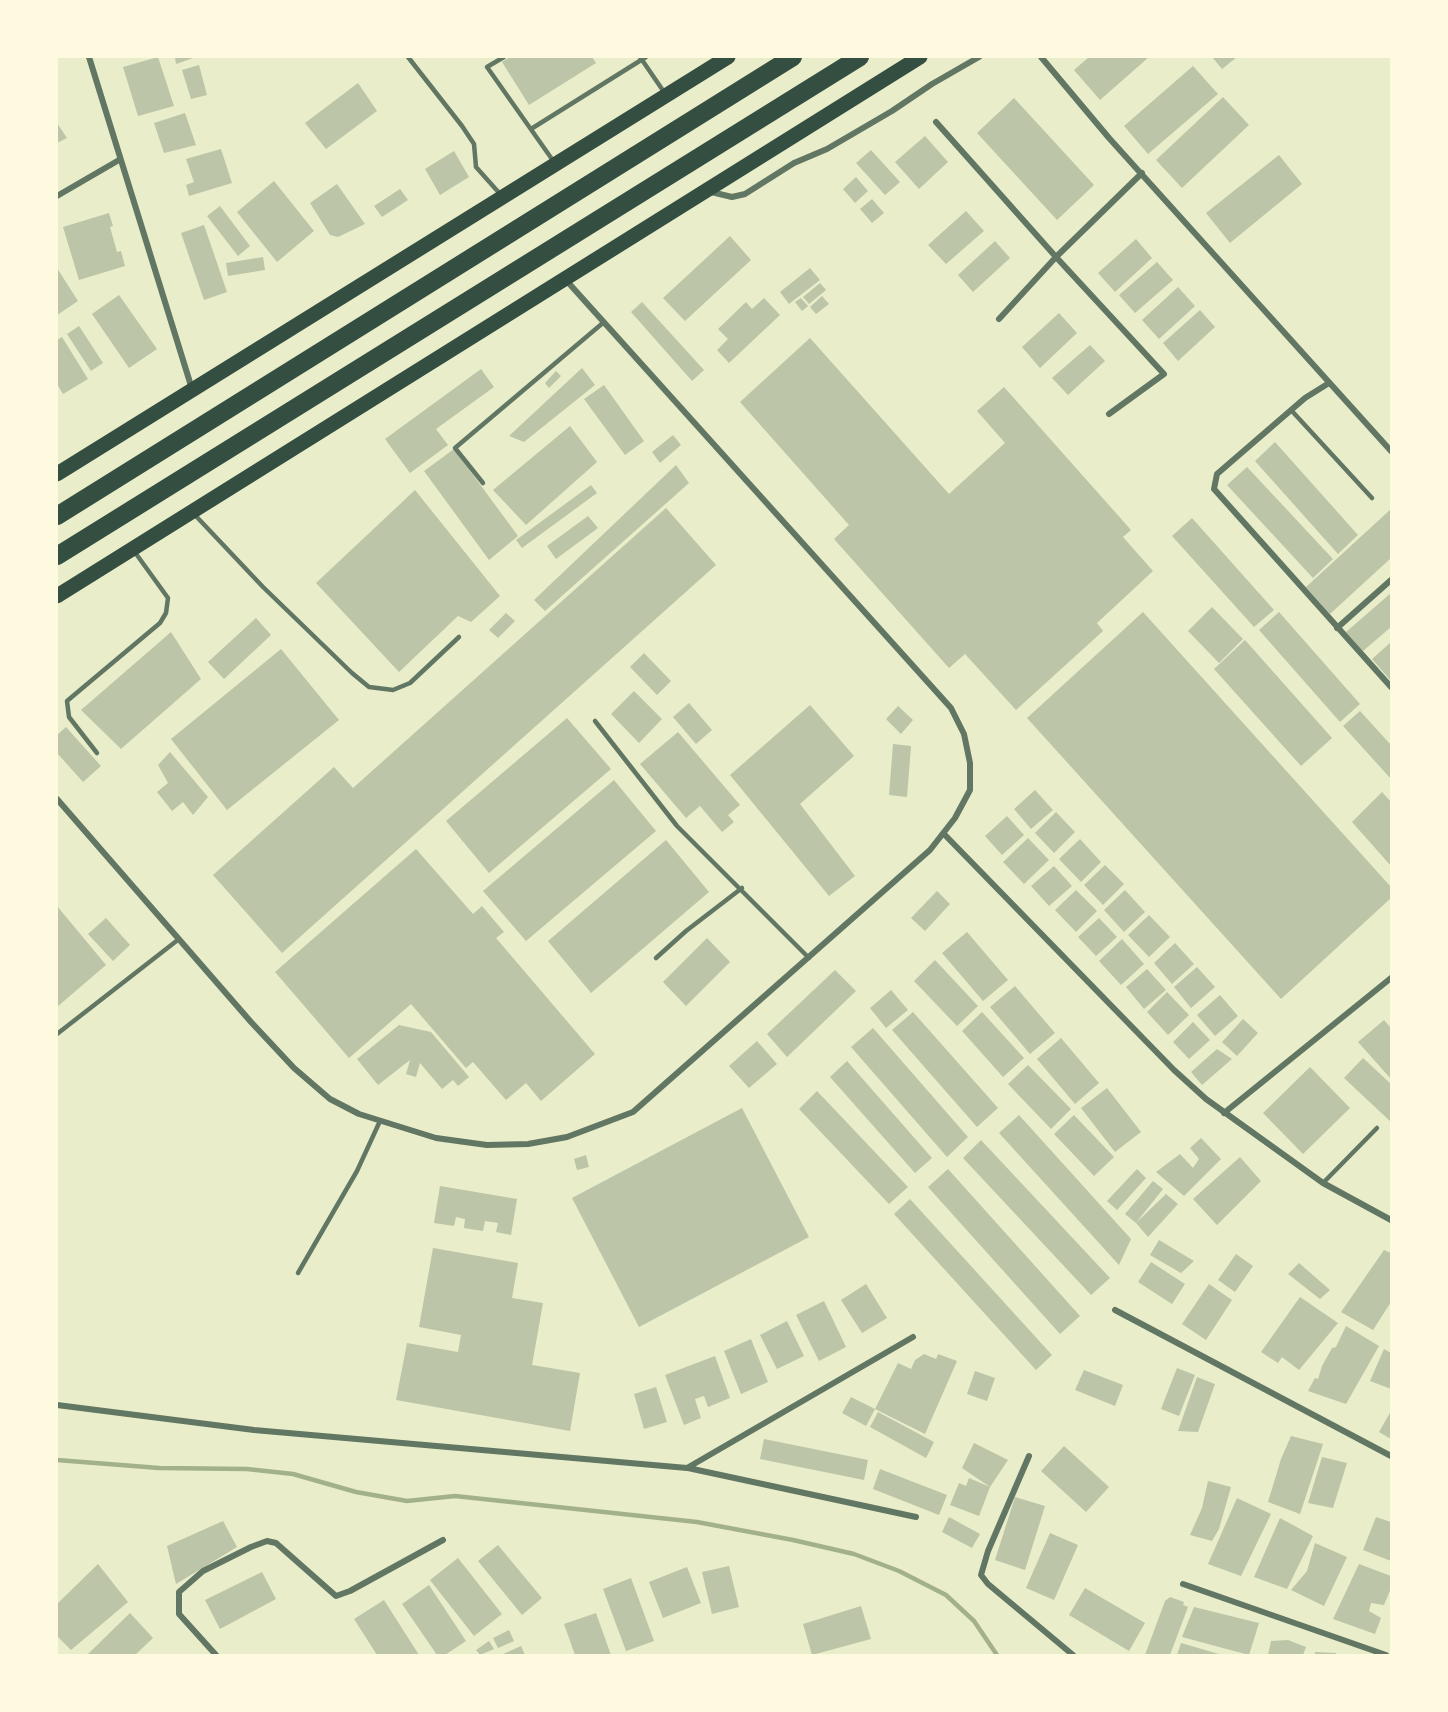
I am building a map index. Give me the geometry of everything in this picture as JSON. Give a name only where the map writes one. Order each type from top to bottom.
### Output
[{"type":"highway","points":[[57,516],[793,57]]},
{"type":"highway","points":[[57,556],[860,57]]},
{"type":"main road","points":[[57,474],[728,57]]},
{"type":"main road","points":[[57,596],[920,57]]},
{"type":"street","points":[[89,57],[192,390]]},
{"type":"street","points":[[706,190],[712,194],[732,197],[744,194],[794,163],[827,149],[979,57]]},
{"type":"street","points":[[1041,57],[1391,452]]},
{"type":"street","points":[[936,122],[1164,374],[1109,414]]},
{"type":"street","points":[[57,196],[119,160]]},
{"type":"street","points":[[999,319],[1056,257],[1142,173]]},
{"type":"street","points":[[57,799],[294,1068],[330,1099],[380,1121],[436,1138],[487,1145],[538,1142],[567,1137],[596,1128],[633,1112],[930,850],[944,834],[970,790],[970,764],[964,734],[951,708],[565,278]]},
{"type":"street","points":[[1329,383],[1305,398],[1216,474],[1214,489],[1391,687]]},
{"type":"street","points":[[1337,628],[1391,580]]},
{"type":"street","points":[[944,834],[1174,1070],[1224,1113],[1323,1183],[1391,1220]]},
{"type":"street","points":[[1224,1113],[1390,980]]},
{"type":"street","points":[[1114,1310],[1391,1456]]},
{"type":"street","points":[[687,1468],[913,1337]]},
{"type":"street","points":[[57,1405],[254,1430],[687,1468],[916,1517]]},
{"type":"street","points":[[1029,1456],[988,1551],[981,1575],[988,1584],[1073,1655]]},
{"type":"street","points":[[216,1655],[179,1614],[179,1592],[203,1571],[267,1541],[276,1543],[336,1596],[350,1591],[443,1540]]},
{"type":"street","points":[[1182,1584],[1386,1655]]},
{"type":"lane","points":[[408,57],[462,126],[474,144],[476,167],[503,197]]},
{"type":"lane","points":[[504,57],[487,68],[556,164]]},
{"type":"lane","points":[[531,129],[643,58],[666,96]]},
{"type":"lane","points":[[483,483],[455,448],[604,322]]},
{"type":"lane","points":[[1291,410],[1372,498]]},
{"type":"lane","points":[[192,512],[263,587],[352,674],[369,687],[393,690],[410,683],[459,637]]},
{"type":"lane","points":[[97,753],[69,717],[67,701],[160,623],[166,613],[168,598],[132,549]]},
{"type":"lane","points":[[595,721],[677,826],[742,888],[808,958]]},
{"type":"lane","points":[[656,958],[686,931],[742,888]]},
{"type":"lane","points":[[57,1034],[179,939]]},
{"type":"lane","points":[[298,1274],[357,1171],[380,1121]]},
{"type":"lane","points":[[1323,1183],[1377,1128]]},
{"type":"building","points":[[158,57],[174,106],[138,116],[123,67]]},
{"type":"building","points":[[175,57],[196,57],[176,64]]},
{"type":"building","points":[[510,57],[592,57],[596,63],[529,105],[502,62]]},
{"type":"building","points":[[1089,57],[1149,57],[1100,100],[1074,70]]},
{"type":"building","points":[[1212,57],[1237,57],[1222,69]]},
{"type":"building","points":[[199,65],[207,95],[191,99],[182,70]]},
{"type":"building","points":[[1193,66],[1218,94],[1148,154],[1124,126]]},
{"type":"building","points":[[358,83],[377,111],[326,149],[305,123]]},
{"type":"building","points":[[1223,97],[1249,125],[1182,188],[1156,160]]},
{"type":"building","points":[[1014,98],[1094,185],[1057,220],[977,133]]},
{"type":"building","points":[[185,113],[196,145],[164,153],[154,123]]},
{"type":"building","points":[[57,123],[67,138],[57,143]]},
{"type":"building","points":[[925,136],[948,162],[919,189],[895,162]]},
{"type":"building","points":[[221,149],[232,183],[189,196],[186,185],[194,182],[186,159]]},
{"type":"building","points":[[871,150],[900,182],[885,195],[856,163]]},
{"type":"building","points":[[454,151],[469,177],[440,195],[425,169]]},
{"type":"building","points":[[1279,155],[1302,184],[1230,243],[1206,213]]},
{"type":"building","points":[[856,177],[868,191],[855,203],[843,189]]},
{"type":"building","points":[[274,181],[314,231],[277,262],[237,212]]},
{"type":"building","points":[[337,184],[365,224],[338,237],[330,235],[310,203]]},
{"type":"building","points":[[400,189],[408,200],[382,217],[374,206]]},
{"type":"building","points":[[872,199],[884,213],[872,223],[860,209]]},
{"type":"building","points":[[220,206],[250,246],[238,256],[207,216]]},
{"type":"building","points":[[966,211],[984,231],[946,264],[928,245]]},
{"type":"building","points":[[109,213],[113,226],[110,227],[117,252],[121,251],[125,266],[79,280],[63,227]]},
{"type":"building","points":[[204,225],[227,292],[204,300],[181,233]]},
{"type":"building","points":[[730,236],[751,260],[685,321],[663,298]]},
{"type":"building","points":[[1136,239],[1152,258],[1115,292],[1098,273]]},
{"type":"building","points":[[995,241],[1010,258],[973,292],[958,275]]},
{"type":"building","points":[[263,257],[265,270],[228,276],[226,263]]},
{"type":"building","points":[[1157,262],[1173,280],[1135,313],[1119,295]]},
{"type":"building","points":[[57,268],[78,301],[57,315]]},
{"type":"building","points":[[810,268],[820,280],[789,304],[780,292]]},
{"type":"building","points":[[820,283],[826,290],[809,304],[803,297]]},
{"type":"building","points":[[1178,287],[1195,306],[1159,339],[1142,320]]},
{"type":"building","points":[[119,295],[157,349],[129,368],[92,314]]},
{"type":"building","points":[[822,296],[829,304],[816,314],[810,307]]},
{"type":"building","points":[[764,298],[780,315],[729,363],[717,350],[728,339],[718,329],[746,302],[752,309]]},
{"type":"building","points":[[801,298],[808,306],[802,311],[795,302]]},
{"type":"building","points":[[642,302],[704,370],[692,381],[631,312]]},
{"type":"building","points":[[1200,310],[1215,327],[1178,361],[1163,343]]},
{"type":"building","points":[[1059,313],[1077,333],[1040,368],[1022,347]]},
{"type":"building","points":[[79,326],[103,363],[91,371],[67,334]]},
{"type":"building","points":[[62,337],[88,379],[63,394],[57,384],[57,340]]},
{"type":"building","points":[[810,338],[949,494],[1005,443],[977,411],[1004,387],[1131,530],[1123,537],[1153,571],[1097,623],[1103,631],[1016,710],[965,654],[949,668],[834,539],[849,525],[740,402]]},
{"type":"building","points":[[1090,345],[1105,361],[1068,395],[1052,378]]},
{"type":"building","points":[[582,368],[595,385],[524,442],[509,436]]},
{"type":"building","points":[[481,369],[494,387],[436,429],[448,445],[410,473],[385,439]]},
{"type":"building","points":[[556,371],[561,376],[549,388],[545,383]]},
{"type":"building","points":[[604,385],[644,441],[625,455],[584,399]]},
{"type":"building","points":[[570,426],[597,462],[526,525],[493,490]]},
{"type":"building","points":[[673,435],[681,445],[660,463],[652,452]]},
{"type":"building","points":[[1275,442],[1358,535],[1338,554],[1255,461]]},
{"type":"building","points":[[454,449],[518,536],[489,560],[424,471]]},
{"type":"building","points":[[676,465],[689,483],[545,611],[534,600]]},
{"type":"building","points":[[1247,467],[1333,559],[1313,578],[1227,485]]},
{"type":"building","points":[[591,485],[597,493],[522,548],[516,540]]},
{"type":"building","points":[[415,490],[500,596],[471,622],[458,616],[399,672],[316,583]]},
{"type":"building","points":[[666,508],[716,565],[282,953],[213,875],[334,767],[353,788]]},
{"type":"building","points":[[1391,509],[1391,558],[1330,614],[1306,587]]},
{"type":"building","points":[[588,516],[598,528],[556,559],[547,546]]},
{"type":"building","points":[[1192,518],[1274,610],[1254,627],[1172,536]]},
{"type":"building","points":[[1391,593],[1391,627],[1363,651],[1346,632]]},
{"type":"building","points":[[1212,607],[1243,639],[1219,663],[1188,631]]},
{"type":"building","points":[[1143,612],[1391,887],[1391,898],[1281,999],[1027,718]]},
{"type":"building","points":[[1279,612],[1360,704],[1340,722],[1259,630]]},
{"type":"building","points":[[506,613],[515,621],[498,638],[489,630]]},
{"type":"building","points":[[256,618],[271,635],[224,679],[208,662]]},
{"type":"building","points":[[171,632],[201,679],[121,749],[81,710]]},
{"type":"building","points":[[1245,640],[1332,738],[1301,766],[1214,669]]},
{"type":"building","points":[[1391,642],[1391,681],[1372,659]]},
{"type":"building","points":[[281,649],[339,720],[227,810],[171,739]]},
{"type":"building","points":[[644,653],[671,681],[657,695],[630,667]]},
{"type":"building","points":[[634,691],[662,719],[639,743],[611,714]]},
{"type":"building","points":[[689,703],[712,730],[696,744],[673,717]]},
{"type":"building","points":[[810,705],[854,756],[800,804],[855,876],[829,896],[730,775]]},
{"type":"building","points":[[898,706],[913,720],[901,734],[886,719]]},
{"type":"building","points":[[1360,711],[1391,745],[1391,779],[1343,726]]},
{"type":"building","points":[[567,718],[611,769],[489,873],[446,821]]},
{"type":"building","points":[[66,727],[101,766],[83,782],[57,753],[57,735]]},
{"type":"building","points":[[678,732],[740,805],[728,815],[734,822],[722,832],[700,806],[686,818],[640,764]]},
{"type":"building","points":[[893,744],[911,746],[907,797],[889,795]]},
{"type":"building","points":[[170,752],[208,797],[193,815],[183,802],[172,811],[157,792],[168,783],[158,765]]},
{"type":"building","points":[[614,780],[656,831],[526,941],[483,891]]},
{"type":"building","points":[[1035,790],[1053,810],[1031,829],[1014,809]]},
{"type":"building","points":[[1382,792],[1391,802],[1391,866],[1352,822]]},
{"type":"building","points":[[1056,812],[1075,832],[1054,853],[1035,833]]},
{"type":"building","points":[[1007,816],[1024,835],[1002,855],[985,836]]},
{"type":"building","points":[[1028,838],[1049,860],[1024,884],[1003,862]]},
{"type":"building","points":[[1080,839],[1101,862],[1081,882],[1059,859]]},
{"type":"building","points":[[666,840],[709,892],[591,993],[548,941]]},
{"type":"building","points":[[416,849],[473,914],[482,906],[504,932],[496,938],[595,1054],[541,1101],[526,1083],[506,1100],[473,1062],[466,1068],[411,1004],[349,1058],[275,972]]},
{"type":"building","points":[[1105,865],[1124,884],[1103,905],[1084,885]]},
{"type":"building","points":[[1054,866],[1072,886],[1049,906],[1031,886]]},
{"type":"building","points":[[1076,890],[1097,911],[1076,932],[1055,910]]},
{"type":"building","points":[[1125,890],[1145,912],[1124,932],[1104,910]]},
{"type":"building","points":[[937,891],[950,904],[925,931],[911,918]]},
{"type":"building","points":[[57,906],[106,965],[57,1007]]},
{"type":"building","points":[[1149,915],[1170,937],[1149,957],[1128,935]]},
{"type":"building","points":[[106,918],[130,945],[113,961],[88,934]]},
{"type":"building","points":[[1099,918],[1117,937],[1096,956],[1078,937]]},
{"type":"building","points":[[967,932],[1008,980],[983,1001],[942,953]]},
{"type":"building","points":[[707,938],[730,962],[686,1006],[663,982]]},
{"type":"building","points":[[1122,939],[1144,964],[1121,985],[1099,961]]},
{"type":"building","points":[[1175,943],[1194,964],[1172,984],[1154,963]]},
{"type":"building","points":[[935,960],[978,1006],[957,1026],[914,981]]},
{"type":"building","points":[[1197,967],[1215,987],[1191,1008],[1174,987]]},
{"type":"building","points":[[1147,969],[1166,990],[1144,1009],[1126,987]]},
{"type":"building","points":[[835,970],[856,991],[787,1057],[767,1034]]},
{"type":"building","points":[[1015,986],[1055,1033],[1030,1054],[990,1007]]},
{"type":"building","points":[[891,990],[908,1010],[886,1028],[870,1008]]},
{"type":"building","points":[[1167,992],[1189,1015],[1168,1035],[1147,1012]]},
{"type":"building","points":[[1220,995],[1238,1016],[1215,1036],[1197,1015]]},
{"type":"building","points":[[913,1012],[998,1108],[977,1127],[892,1030]]},
{"type":"building","points":[[982,1012],[1024,1058],[1003,1077],[962,1031]]},
{"type":"building","points":[[1243,1019],[1258,1033],[1237,1056],[1222,1042]]},
{"type":"building","points":[[1384,1020],[1391,1028],[1391,1079],[1358,1042]]},
{"type":"building","points":[[1193,1022],[1210,1040],[1189,1059],[1173,1042]]},
{"type":"building","points":[[399,1025],[431,1032],[469,1077],[458,1086],[453,1080],[442,1089],[420,1063],[416,1077],[406,1074],[410,1060],[378,1085],[357,1059]]},
{"type":"building","points":[[873,1028],[968,1137],[947,1157],[851,1047]]},
{"type":"building","points":[[1061,1038],[1099,1083],[1075,1104],[1037,1059]]},
{"type":"building","points":[[757,1041],[777,1064],[749,1088],[729,1066]]},
{"type":"building","points":[[1217,1049],[1232,1059],[1202,1085],[1191,1072]]},
{"type":"building","points":[[1363,1058],[1391,1084],[1391,1122],[1344,1078]]},
{"type":"building","points":[[847,1061],[932,1158],[915,1173],[830,1077]]},
{"type":"building","points":[[1028,1065],[1071,1109],[1051,1129],[1008,1084]]},
{"type":"building","points":[[1310,1067],[1350,1108],[1303,1154],[1263,1113]]},
{"type":"building","points":[[1107,1088],[1141,1132],[1115,1152],[1081,1108]]},
{"type":"building","points":[[817,1091],[908,1187],[889,1204],[799,1109]]},
{"type":"building","points":[[742,1108],[809,1237],[639,1327],[572,1198]]},
{"type":"building","points":[[1019,1115],[1131,1239],[1119,1265],[999,1133]]},
{"type":"building","points":[[1074,1115],[1114,1157],[1094,1176],[1054,1134]]},
{"type":"building","points":[[1201,1138],[1221,1159],[1184,1196],[1156,1172],[1180,1154],[1193,1168],[1199,1159],[1190,1148]]},
{"type":"building","points":[[981,1140],[1110,1278],[1091,1295],[963,1158]]},
{"type":"building","points":[[586,1155],[589,1167],[577,1170],[574,1159]]},
{"type":"building","points":[[1240,1157],[1261,1181],[1217,1225],[1193,1199]]},
{"type":"building","points":[[948,1169],[1080,1316],[1060,1334],[928,1187]]},
{"type":"building","points":[[1137,1169],[1146,1178],[1117,1210],[1107,1201]]},
{"type":"building","points":[[1153,1181],[1163,1189],[1136,1223],[1125,1214]]},
{"type":"building","points":[[440,1186],[517,1199],[511,1235],[496,1232],[498,1223],[485,1221],[483,1231],[464,1228],[465,1219],[456,1217],[454,1226],[434,1223]]},
{"type":"building","points":[[1166,1194],[1178,1204],[1148,1237],[1136,1223]]},
{"type":"building","points":[[910,1199],[1052,1355],[1036,1370],[894,1214]]},
{"type":"building","points":[[1159,1240],[1194,1261],[1181,1273],[1150,1255]]},
{"type":"building","points":[[433,1248],[518,1263],[512,1298],[543,1303],[532,1365],[580,1373],[570,1431],[396,1400],[407,1343],[458,1352],[461,1335],[419,1327]]},
{"type":"building","points":[[1384,1250],[1391,1253],[1391,1302],[1373,1330],[1341,1312]]},
{"type":"building","points":[[1236,1254],[1253,1266],[1235,1292],[1218,1280]]},
{"type":"building","points":[[1151,1262],[1185,1284],[1172,1304],[1138,1282]]},
{"type":"building","points":[[1299,1263],[1330,1290],[1320,1299],[1288,1274]]},
{"type":"building","points":[[866,1284],[887,1318],[862,1333],[841,1300]]},
{"type":"building","points":[[1209,1284],[1232,1300],[1206,1340],[1182,1324]]},
{"type":"building","points":[[1300,1297],[1338,1323],[1299,1370],[1282,1357],[1278,1363],[1261,1352]]},
{"type":"building","points":[[824,1301],[846,1347],[819,1361],[796,1315]]},
{"type":"building","points":[[787,1321],[804,1356],[777,1369],[760,1335]]},
{"type":"building","points":[[1346,1326],[1379,1346],[1346,1404],[1308,1391],[1315,1378],[1318,1379],[1322,1366],[1332,1348],[1336,1347]]},
{"type":"building","points":[[751,1339],[768,1382],[741,1394],[724,1351]]},
{"type":"building","points":[[1384,1349],[1391,1353],[1391,1389],[1370,1381]]},
{"type":"building","points":[[924,1354],[936,1359],[938,1354],[957,1361],[925,1434],[875,1409],[898,1363],[911,1369],[915,1360]]},
{"type":"building","points":[[715,1356],[730,1398],[708,1407],[704,1396],[695,1399],[701,1418],[684,1425],[665,1375]]},
{"type":"building","points":[[1177,1368],[1195,1375],[1179,1416],[1161,1409]]},
{"type":"building","points":[[1084,1370],[1123,1385],[1115,1406],[1075,1390]]},
{"type":"building","points":[[975,1371],[995,1378],[987,1401],[967,1394]]},
{"type":"building","points":[[1197,1377],[1215,1384],[1198,1432],[1178,1431]]},
{"type":"building","points":[[656,1387],[667,1422],[644,1429],[634,1394]]},
{"type":"building","points":[[851,1397],[875,1409],[866,1426],[842,1413]]},
{"type":"building","points":[[1391,1411],[1391,1439],[1379,1432]]},
{"type":"building","points":[[878,1412],[934,1442],[926,1458],[870,1427]]},
{"type":"building","points":[[1291,1436],[1323,1444],[1300,1514],[1268,1502],[1281,1459]]},
{"type":"building","points":[[764,1439],[868,1460],[864,1480],[760,1459]]},
{"type":"building","points":[[974,1443],[1008,1460],[990,1487],[962,1468]]},
{"type":"building","points":[[1064,1446],[1109,1487],[1086,1512],[1041,1471]]},
{"type":"building","points":[[1322,1457],[1347,1463],[1333,1508],[1308,1503]]},
{"type":"building","points":[[880,1469],[947,1495],[939,1515],[873,1489]]},
{"type":"building","points":[[969,1478],[990,1487],[979,1516],[950,1505],[959,1483],[966,1486]]},
{"type":"building","points":[[1208,1481],[1231,1487],[1219,1529],[1212,1541],[1190,1535],[1202,1508]]},
{"type":"building","points":[[1015,1497],[1045,1506],[1025,1570],[995,1560]]},
{"type":"building","points":[[1237,1498],[1271,1514],[1241,1576],[1208,1564]]},
{"type":"building","points":[[949,1517],[980,1534],[972,1548],[942,1532]]},
{"type":"building","points":[[1376,1517],[1391,1522],[1391,1561],[1363,1550]]},
{"type":"building","points":[[1280,1518],[1313,1536],[1287,1589],[1254,1577]]},
{"type":"building","points":[[223,1521],[237,1547],[176,1584],[167,1546]]},
{"type":"building","points":[[1050,1533],[1078,1545],[1054,1600],[1026,1588]]},
{"type":"building","points":[[1315,1543],[1347,1557],[1324,1606],[1291,1590],[1307,1571]]},
{"type":"building","points":[[498,1545],[542,1598],[522,1615],[478,1561]]},
{"type":"building","points":[[458,1558],[502,1614],[474,1636],[430,1580]]},
{"type":"building","points":[[98,1564],[128,1602],[71,1650],[57,1636],[57,1604]]},
{"type":"building","points":[[1359,1564],[1391,1576],[1391,1588],[1384,1605],[1371,1603],[1369,1611],[1381,1618],[1375,1634],[1333,1619]]},
{"type":"building","points":[[729,1566],[739,1607],[712,1614],[702,1572]]},
{"type":"building","points":[[687,1567],[701,1603],[663,1618],[649,1582]]},
{"type":"building","points":[[262,1572],[276,1599],[220,1629],[205,1600]]},
{"type":"building","points":[[631,1578],[654,1641],[626,1651],[603,1589]]},
{"type":"building","points":[[429,1585],[466,1641],[445,1655],[437,1655],[402,1604]]},
{"type":"building","points":[[1085,1588],[1145,1623],[1129,1651],[1069,1615]]},
{"type":"building","points":[[1170,1597],[1184,1602],[1183,1605],[1188,1607],[1170,1655],[1145,1655],[1165,1601]]},
{"type":"building","points":[[384,1600],[419,1655],[377,1655],[354,1619]]},
{"type":"building","points":[[861,1606],[871,1639],[812,1655],[803,1624]]},
{"type":"building","points":[[1194,1607],[1259,1623],[1249,1655],[1182,1637]]},
{"type":"building","points":[[130,1613],[153,1638],[135,1655],[87,1655]]},
{"type":"building","points":[[596,1613],[611,1655],[575,1655],[564,1624]]},
{"type":"building","points":[[509,1630],[514,1641],[498,1648],[493,1638]]},
{"type":"building","points":[[1288,1640],[1306,1647],[1303,1655],[1268,1655],[1271,1641]]},
{"type":"building","points":[[489,1641],[494,1649],[480,1655],[476,1650]]},
{"type":"building","points":[[1181,1643],[1219,1654],[1219,1655],[1177,1655]]},
{"type":"building","points":[[521,1646],[525,1655],[501,1655]]},
{"type":"building","points":[[1315,1652],[1336,1653],[1336,1655],[1315,1655]]},
{"type":"waterway","points":[[57,1460],[159,1468],[247,1469],[293,1474],[356,1492],[407,1501],[455,1496],[697,1522],[793,1540],[854,1554],[899,1571],[946,1595],[974,1621],[997,1655]]}]
